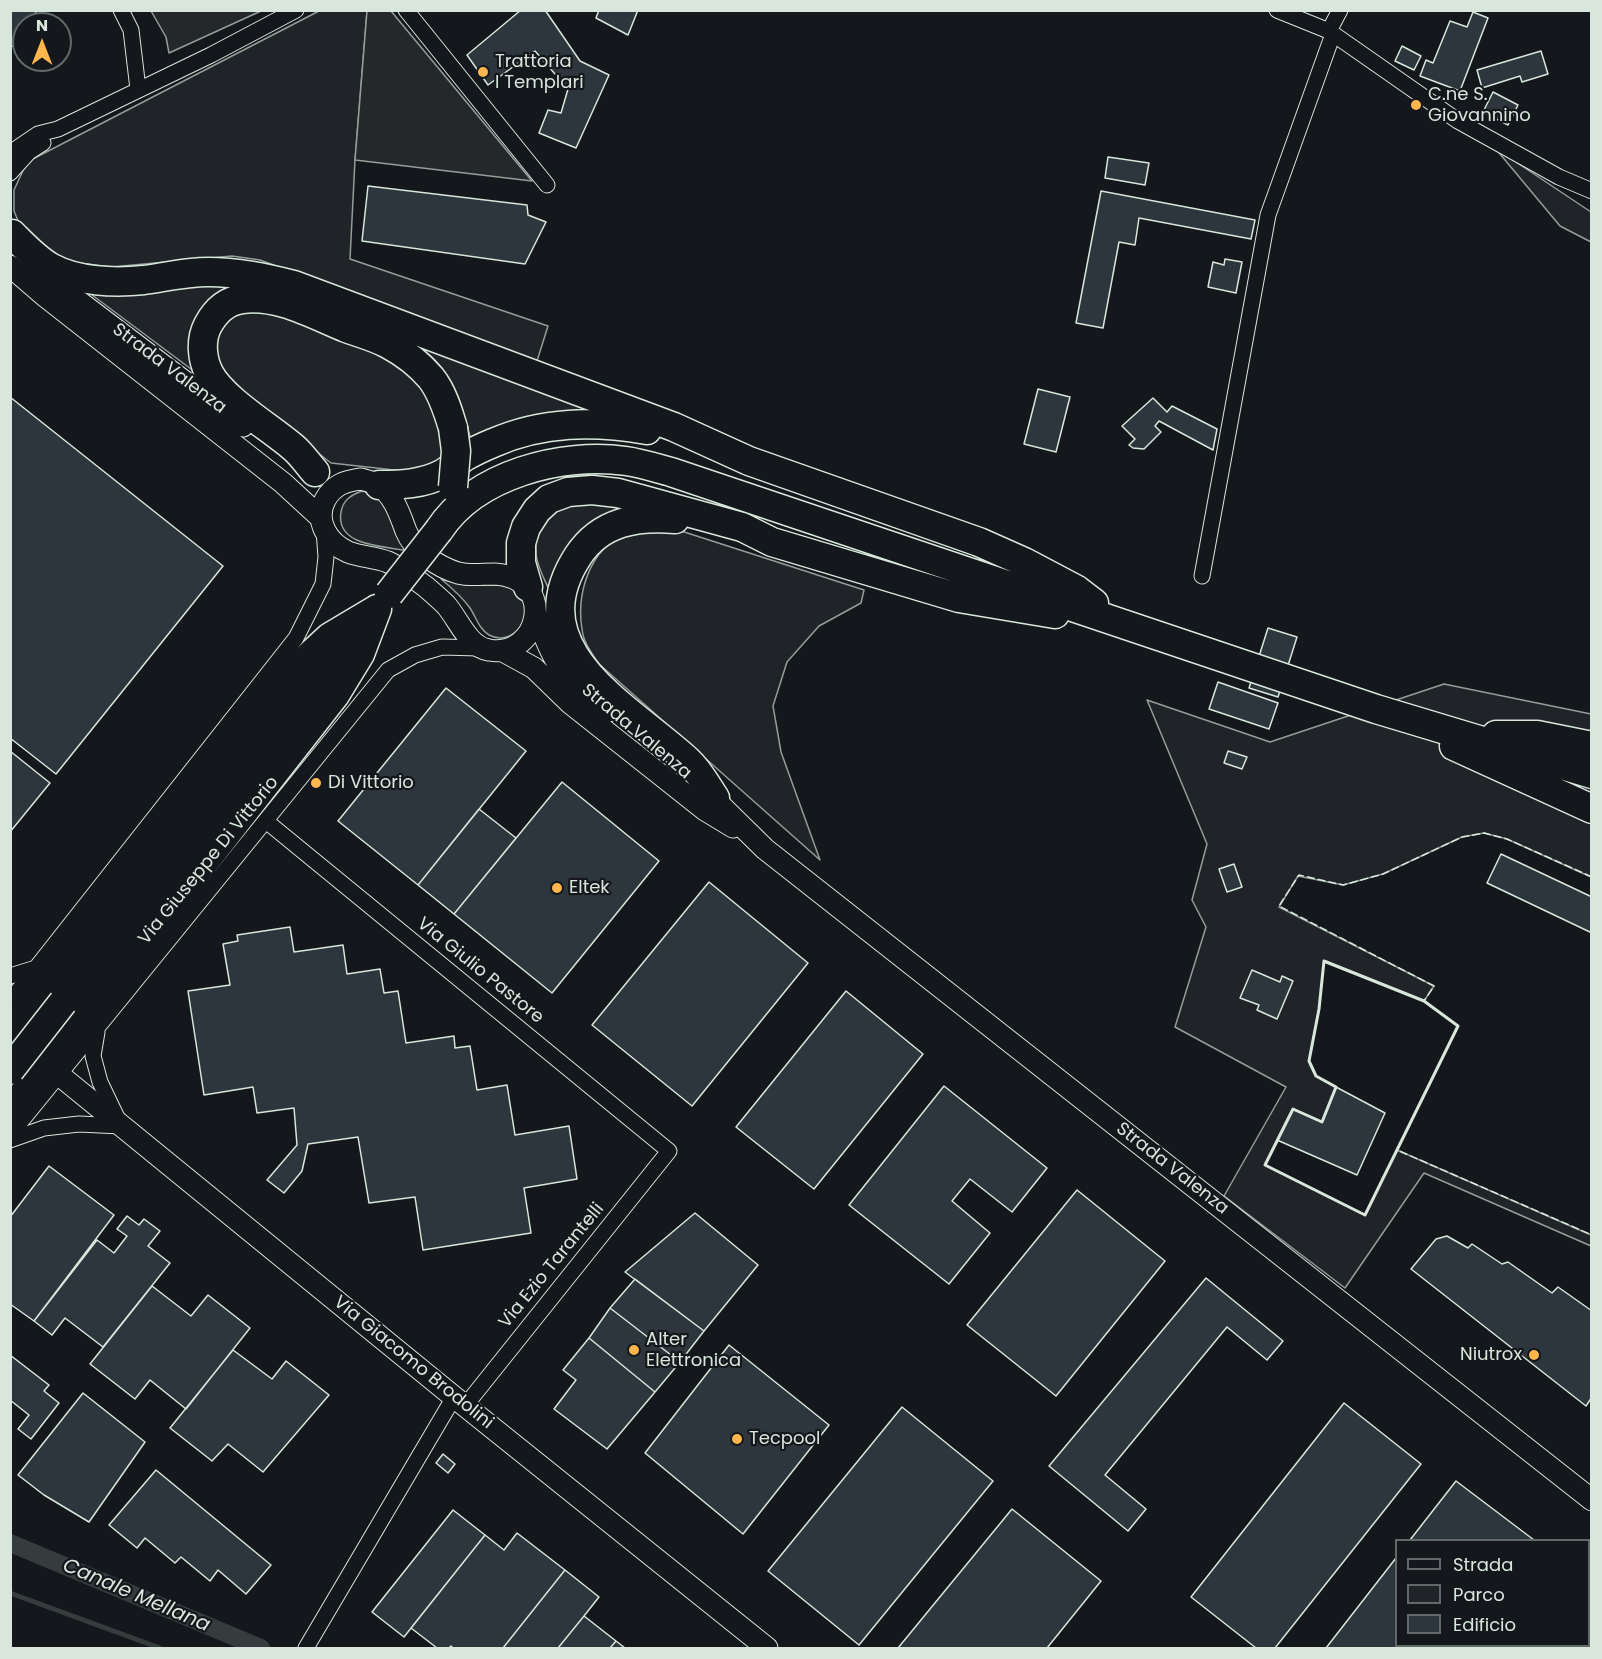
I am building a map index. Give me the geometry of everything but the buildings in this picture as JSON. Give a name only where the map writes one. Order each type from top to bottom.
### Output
[{"type":"highway","points":[[11,233],[32,254],[51,268],[104,281],[141,280],[206,272],[238,273],[294,285],[674,427],[749,461]]},
{"type":"highway","points":[[315,472],[294,449],[230,397],[210,375],[202,346],[206,329],[215,313],[230,303],[241,299],[263,298],[290,305],[388,344],[413,361],[431,378],[444,401],[453,428],[456,451],[453,488],[441,526]]},
{"type":"highway","points":[[379,486],[419,482],[443,474],[465,457],[495,442],[526,431],[568,424],[609,424],[647,430],[749,461],[979,542],[1024,562],[1077,590],[1117,621]]},
{"type":"highway","points":[[10,1070],[441,526],[469,499],[496,482],[537,466],[582,458],[626,461],[671,472],[1376,709],[1592,774]]},
{"type":"highway","points":[[528,587],[521,562],[521,543],[526,527],[537,510],[549,499],[568,492],[592,490],[618,493],[742,527],[772,542]]},
{"type":"highway","points":[[715,798],[690,762],[615,702],[582,669],[567,642],[561,617],[562,592],[569,569],[582,550],[605,529],[626,521],[649,517],[675,519],[740,538],[772,542],[959,598],[1034,612],[1117,621]]},
{"type":"highway","points":[[10,1029],[292,672],[330,637],[383,602]]},
{"type":"highway","points":[[10,1111],[54,1070],[335,695],[360,654],[383,602]]},
{"type":"highway","points":[[1376,709],[1592,810]]},
{"type":"highway","points":[[1468,735],[1537,735],[1592,746]]},
{"type":"main road","name":"Strada Valenza","points":[[11,233],[28,259],[48,278],[277,451],[315,472],[346,480],[362,479],[379,486]]},
{"type":"main road","name":"Strada Valenza","points":[[10,266],[46,297],[283,483],[322,524],[333,542],[347,552],[388,562],[419,582],[445,604],[467,636],[479,648]]},
{"type":"main road","points":[[322,524],[323,503],[331,489],[346,480]]},
{"type":"main road","points":[[379,486],[392,500],[414,545],[428,558],[458,572],[473,575],[496,574],[514,578],[528,587]]},
{"type":"main road","name":"Strada Valenza","points":[[528,587],[535,601],[536,614],[546,640],[558,663],[581,688],[715,798],[753,839]]},
{"type":"main road","points":[[479,648],[503,651],[518,645],[529,632],[536,614]]},
{"type":"main road","name":"Strada Valenza","points":[[503,651],[534,668],[570,704],[705,810],[753,839],[1592,1500]]},
{"type":"main road","name":"Via Giacomo Brodolini","points":[[10,1035],[459,1401],[767,1648]]},
{"type":"street","points":[[121,10],[131,30],[138,89]]},
{"type":"street","points":[[10,153],[39,134],[58,129],[296,10]]},
{"type":"street","points":[[406,10],[547,184]]},
{"type":"street","points":[[1202,576],[1268,215],[1340,10]]},
{"type":"street","points":[[1281,11],[1331,32],[1458,121],[1559,177],[1592,191]]},
{"type":"street","points":[[10,173],[30,152],[44,143],[58,129]]},
{"type":"street","points":[[10,1001],[296,638],[323,584],[326,557],[322,524]]},
{"type":"street","name":"Via Giuseppe Di Vittorio","points":[[10,1135],[54,1070],[98,1030],[388,670],[415,656],[442,647],[479,648]]},
{"type":"street","name":"Via Giulio Pastore","points":[[266,821],[669,1151]]},
{"type":"street","points":[[10,976],[39,967]]},
{"type":"street","points":[[10,1140],[44,1128],[79,1124],[121,1126],[100,1082],[93,1056],[98,1030]]},
{"type":"street","name":"Via Ezio Tarantelli","points":[[308,1645],[459,1401],[669,1151]]},
{"type":"green space","points":[[319,11],[367,11],[350,259],[548,326],[537,361],[260,260],[232,256],[111,267],[79,263],[57,257],[25,238],[14,211],[14,190],[27,162]]},
{"type":"green space","points":[[1495,148],[1591,212],[1591,242],[1560,226]]},
{"type":"green space","points":[[233,280],[199,375],[80,286]]},
{"type":"green space","points":[[266,306],[385,350],[422,378],[448,455],[421,473],[331,463],[228,383],[216,360],[214,347],[222,320],[232,312]]},
{"type":"green space","points":[[413,342],[587,402],[584,411],[471,440],[463,410],[446,373],[427,352]]},
{"type":"green space","points":[[362,491],[380,499],[386,506],[409,551],[364,543],[346,532],[341,524],[342,508],[348,498]]},
{"type":"green space","points":[[590,503],[618,507],[617,513],[551,594],[536,554],[539,530],[550,515],[558,510]]},
{"type":"green space","points":[[675,529],[864,590],[861,603],[819,626],[787,662],[773,706],[781,752],[820,860],[599,664],[589,650],[583,635],[581,605],[583,589],[594,561],[615,539],[629,532]]},
{"type":"green space","points":[[441,579],[468,585],[511,587],[517,590],[525,603],[524,620],[514,633],[506,637],[498,638],[489,635],[480,626],[464,600]]},
{"type":"green space","points":[[1444,684],[1591,714],[1591,877],[1507,839],[1484,833],[1462,837],[1383,874],[1343,885],[1298,876],[1279,907],[1434,986],[1424,1001],[1324,962],[1319,1009],[1309,1061],[1316,1076],[1336,1087],[1322,1122],[1293,1110],[1265,1165],[1365,1215],[1397,1150],[1591,1235],[1591,1246],[1424,1173],[1345,1288],[1224,1196],[1286,1087],[1175,1027],[1206,927],[1192,900],[1207,844],[1147,700],[1270,742]]},
{"type":"shaded area","points":[[151,11],[261,11],[169,53],[166,37]]},
{"type":"shaded area","points":[[367,11],[391,11],[532,181],[355,160]]},
{"type":"waterway","name":"Canale Mellana","points":[[10,1543],[261,1648]]},
{"type":"waterway","points":[[10,1593],[160,1648]]},
{"type":"fence","points":[[1592,877],[1507,839],[1484,833],[1462,837],[1383,874],[1343,885],[1299,875],[1279,906],[1434,986],[1424,1001],[1458,1026],[1397,1150],[1592,1235]]},
{"type":"wall","points":[[1324,961],[1424,1001],[1458,1026],[1365,1215],[1265,1165],[1293,1109],[1322,1122],[1336,1087],[1316,1076],[1309,1061],[1319,1009],[1324,961]]},
{"type":"place","name":"Trattoria I Templari","points":[[483,72]]},
{"type":"place","name":"C.ne S. Giovannino","points":[[1416,105]]},
{"type":"place","name":"Di Vittorio","points":[[316,783]]},
{"type":"place","name":"Eltek","points":[[557,888]]},
{"type":"place","name":"Alter Elettronica","points":[[634,1350]]},
{"type":"place","name":"Niutrox","points":[[1534,1355]]},
{"type":"place","name":"Tecpool","points":[[737,1439]]}]
